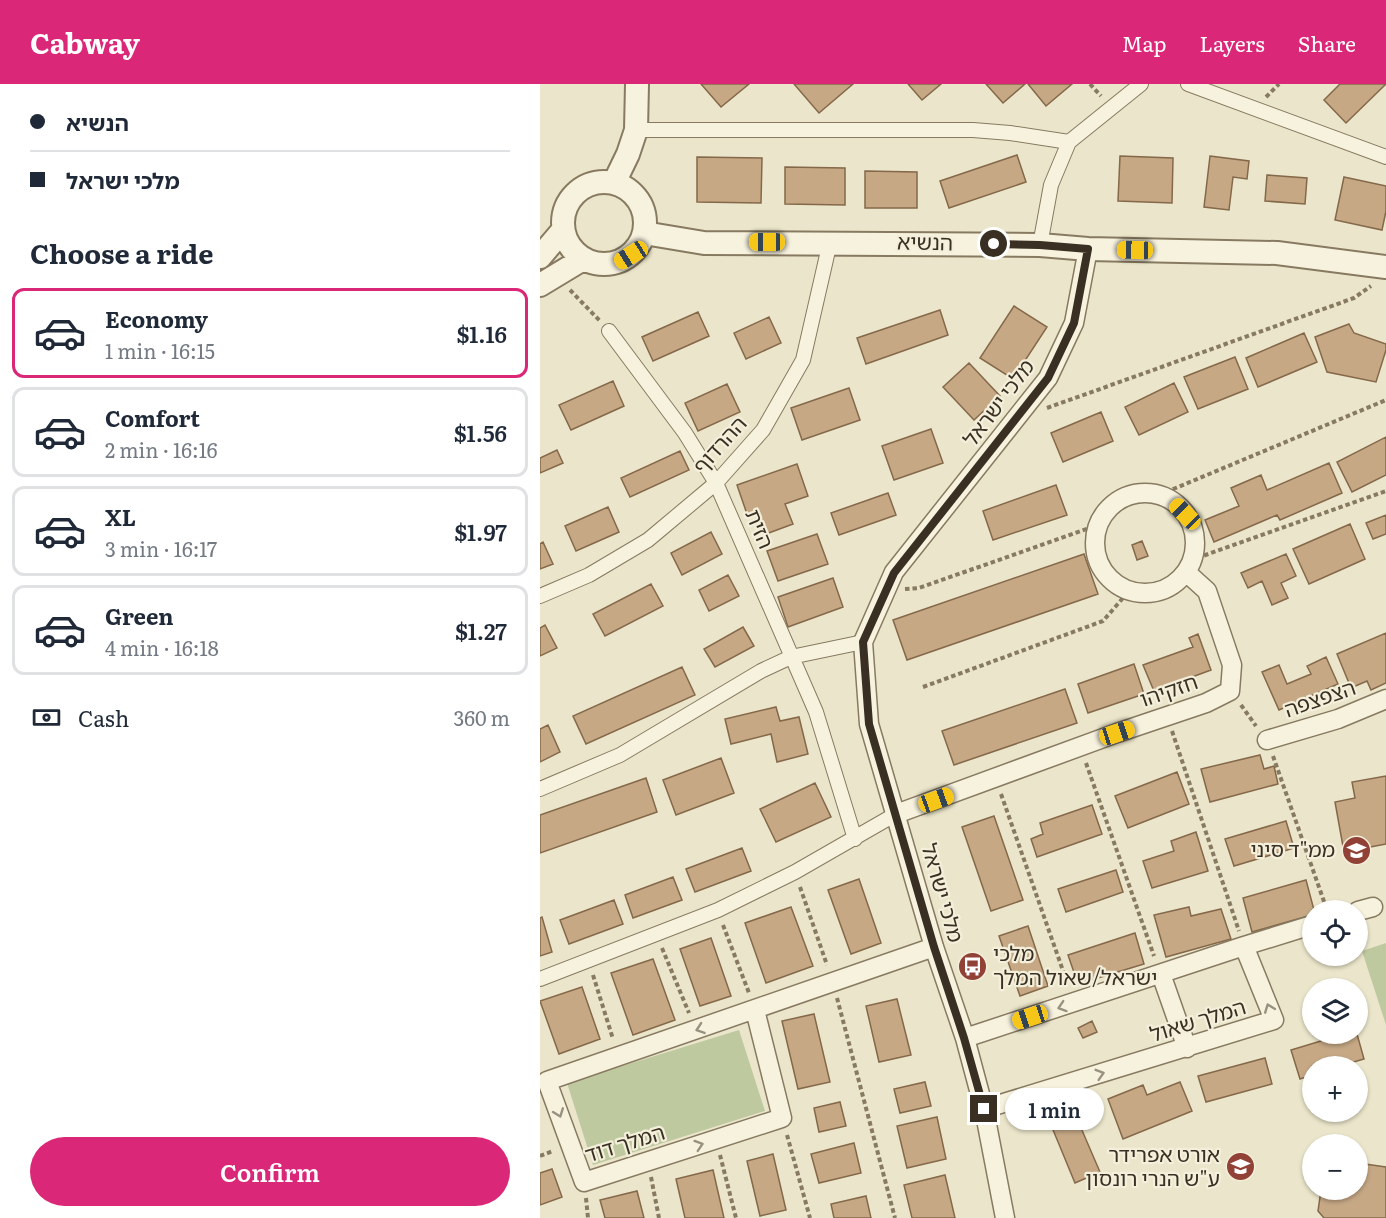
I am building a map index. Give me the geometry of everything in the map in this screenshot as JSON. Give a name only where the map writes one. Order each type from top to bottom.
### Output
[{"type":"street","points":[[614,183],[628,154],[636,129],[638,84]]},
{"type":"street","points":[[1040,245],[1051,185],[1069,142],[1141,84]]},
{"type":"street","points":[[1188,84],[1386,157]]},
{"type":"street","points":[[636,129],[973,129],[1069,142]]},
{"type":"street","points":[[614,183],[626,188],[639,202],[645,220],[644,233],[639,245],[631,255],[607,264],[594,263],[583,259],[573,251],[563,230],[563,218],[572,197],[591,184],[614,183]]},
{"type":"street","points":[[540,257],[563,230]]},
{"type":"street","name":"הנשיא","points":[[644,233],[704,243],[1040,245],[1088,249],[1277,252],[1382,274]]},
{"type":"street","name":"ההרדוף","points":[[540,596],[589,575],[648,540],[716,483],[763,430],[803,360],[830,242]]},
{"type":"street","name":"מלכי ישראל","points":[[1005,1218],[984,1109],[869,724],[863,642],[894,573],[1048,378],[1074,323],[1088,249]]},
{"type":"street","points":[[548,280],[583,259]]},
{"type":"street","name":"הזית","points":[[609,331],[685,432],[716,483],[816,712],[855,839]]},
{"type":"street","points":[[1140,493],[1159,495],[1174,502],[1185,514],[1192,528],[1195,544],[1189,566],[1175,583],[1161,591],[1145,593],[1129,591],[1115,584],[1103,572],[1096,557],[1094,540],[1098,525],[1107,510],[1122,498],[1140,493]]},
{"type":"street","name":"חזקיהו","points":[[896,814],[1080,746],[1206,703],[1230,691],[1232,665],[1207,591],[1189,566]]},
{"type":"street","points":[[540,789],[620,755],[761,671],[791,657],[863,642]]},
{"type":"street","name":"הצפצפה","points":[[1267,740],[1338,719],[1386,699]]},
{"type":"street","points":[[540,979],[718,910],[795,872],[896,814]]},
{"type":"street","points":[[964,1038],[1302,928]]},
{"type":"street","name":"המלך שאול","points":[[984,1109],[1274,1020],[1244,946]]},
{"type":"street","name":"המלך דוד","points":[[782,1118],[584,1182],[547,1081],[934,947]]},
{"type":"street","points":[[1161,974],[1188,1048]]},
{"type":"street","points":[[755,1010],[782,1118]]},
{"type":"path","points":[[1016,419],[1354,298],[1382,274]]},
{"type":"path","points":[[548,280],[609,331]]},
{"type":"path","points":[[1159,495],[1386,400]]},
{"type":"path","points":[[1189,566],[1386,491]]},
{"type":"path","points":[[886,592],[918,588],[1098,525]]},
{"type":"path","points":[[923,687],[1103,621],[1129,591]]},
{"type":"path","points":[[1230,691],[1267,740],[1323,900]]},
{"type":"path","points":[[1167,716],[1244,946]]},
{"type":"path","points":[[1080,746],[1161,974]]},
{"type":"path","points":[[995,778],[1074,1003]]},
{"type":"path","points":[[795,872],[833,982],[895,1218]]},
{"type":"path","points":[[718,910],[755,1010]]},
{"type":"path","points":[[656,933],[696,1030]]},
{"type":"path","points":[[588,960],[619,1056]]},
{"type":"path","points":[[782,1118],[810,1218]]},
{"type":"path","points":[[717,1139],[736,1218]]},
{"type":"path","points":[[648,1161],[659,1218]]},
{"type":"green space","points":[[1386,943],[1386,1025],[1367,966],[1368,949]]},
{"type":"green space","points":[[739,1030],[765,1111],[593,1165],[567,1083]]},
{"type":"building","points":[[701,84],[749,84],[721,107]]},
{"type":"building","points":[[794,84],[853,84],[819,113]]},
{"type":"building","points":[[908,84],[941,84],[922,100]]},
{"type":"building","points":[[986,84],[1025,84],[1003,103]]},
{"type":"building","points":[[1028,84],[1072,84],[1046,106]]},
{"type":"building","points":[[1340,84],[1386,84],[1346,123],[1324,100]]},
{"type":"building","points":[[1017,155],[1026,182],[949,208],[940,181]]},
{"type":"building","points":[[1120,156],[1173,158],[1172,203],[1118,201]]},
{"type":"building","points":[[1210,156],[1249,161],[1247,179],[1233,177],[1229,210],[1204,207]]},
{"type":"building","points":[[697,157],[762,158],[761,203],[697,202]]},
{"type":"building","points":[[785,167],[845,168],[845,205],[785,204]]},
{"type":"building","points":[[865,171],[917,172],[917,208],[865,208]]},
{"type":"building","points":[[1267,175],[1307,178],[1305,204],[1265,201]]},
{"type":"building","points":[[1344,177],[1386,186],[1386,211],[1382,230],[1335,220]]},
{"type":"building","points":[[1014,306],[1047,327],[1013,379],[980,358]]},
{"type":"building","points":[[940,310],[948,335],[866,364],[857,338]]},
{"type":"building","points":[[698,312],[709,336],[653,361],[642,337]]},
{"type":"building","points":[[769,317],[781,343],[746,359],[734,333]]},
{"type":"building","points":[[1349,324],[1354,333],[1386,344],[1376,382],[1327,372],[1315,337]]},
{"type":"building","points":[[1304,333],[1317,362],[1258,387],[1246,358]]},
{"type":"building","points":[[1235,357],[1248,389],[1198,409],[1184,377]]},
{"type":"building","points":[[969,363],[1000,396],[974,420],[943,387]]},
{"type":"building","points":[[613,381],[624,406],[571,430],[559,405]]},
{"type":"building","points":[[1174,383],[1188,412],[1139,435],[1125,407]]},
{"type":"building","points":[[727,384],[740,412],[698,431],[685,403]]},
{"type":"building","points":[[849,388],[860,420],[802,440],[791,408]]},
{"type":"building","points":[[1101,412],[1113,441],[1063,462],[1051,433]]},
{"type":"building","points":[[931,429],[943,463],[894,480],[882,446]]},
{"type":"building","points":[[1386,437],[1386,475],[1352,492],[1337,462]]},
{"type":"building","points":[[557,450],[563,463],[540,473],[540,458]]},
{"type":"building","points":[[680,451],[689,470],[630,497],[621,478]]},
{"type":"building","points":[[1329,463],[1342,493],[1280,520],[1277,515],[1214,542],[1205,520],[1239,506],[1231,488],[1261,475],[1267,490]]},
{"type":"building","points":[[797,464],[808,496],[785,504],[793,524],[766,534],[759,513],[748,517],[737,485]]},
{"type":"building","points":[[1056,485],[1067,515],[993,540],[983,511]]},
{"type":"building","points":[[888,493],[896,515],[839,535],[831,513]]},
{"type":"building","points":[[608,507],[619,532],[576,551],[565,526]]},
{"type":"building","points":[[1386,515],[1386,534],[1373,539],[1366,523]]},
{"type":"building","points":[[1350,524],[1365,559],[1309,584],[1293,549]]},
{"type":"building","points":[[711,532],[722,554],[682,575],[671,553]]},
{"type":"building","points":[[817,534],[828,564],[778,581],[767,551]]},
{"type":"building","points":[[1142,541],[1148,556],[1137,560],[1132,545]]},
{"type":"building","points":[[543,542],[553,564],[540,569],[540,544]]},
{"type":"building","points":[[1084,554],[1098,594],[907,660],[893,620]]},
{"type":"building","points":[[1286,554],[1296,576],[1281,583],[1288,598],[1272,605],[1262,581],[1248,588],[1241,573]]},
{"type":"building","points":[[728,575],[739,596],[709,611],[699,590]]},
{"type":"building","points":[[833,578],[843,607],[788,627],[778,597]]},
{"type":"building","points":[[651,584],[663,606],[605,636],[593,614]]},
{"type":"building","points":[[545,625],[557,648],[540,656],[540,628]]},
{"type":"building","points":[[743,627],[754,646],[715,667],[704,649]]},
{"type":"building","points":[[1386,633],[1386,683],[1371,690],[1367,681],[1351,688],[1337,654]]},
{"type":"building","points":[[1198,634],[1211,670],[1154,691],[1143,665],[1193,647],[1189,638]]},
{"type":"building","points":[[1326,657],[1338,684],[1279,710],[1262,672],[1279,665],[1287,684],[1311,674],[1307,666]]},
{"type":"building","points":[[1134,664],[1144,694],[1088,713],[1078,684]]},
{"type":"building","points":[[682,667],[695,695],[586,744],[573,716]]},
{"type":"building","points":[[1065,689],[1077,723],[954,765],[942,731]]},
{"type":"building","points":[[776,707],[780,721],[799,717],[808,754],[777,762],[771,734],[731,744],[725,719]]},
{"type":"building","points":[[548,725],[560,752],[540,762],[540,729]]},
{"type":"building","points":[[1260,755],[1264,769],[1274,766],[1278,784],[1210,802],[1201,769]]},
{"type":"building","points":[[721,758],[734,793],[676,815],[663,780]]},
{"type":"building","points":[[1177,772],[1189,804],[1128,828],[1115,796]]},
{"type":"building","points":[[1386,776],[1386,844],[1344,852],[1335,802],[1355,798],[1352,782]]},
{"type":"building","points":[[646,778],[657,812],[540,853],[540,815]]},
{"type":"building","points":[[815,783],[831,817],[776,842],[760,809]]},
{"type":"building","points":[[1092,805],[1102,834],[1037,857],[1031,839],[1043,834],[1040,823]]},
{"type":"building","points":[[994,816],[1023,900],[991,911],[962,827]]},
{"type":"building","points":[[1286,821],[1294,848],[1234,866],[1225,839]]},
{"type":"building","points":[[1196,832],[1208,871],[1152,888],[1143,861],[1174,851],[1171,841]]},
{"type":"building","points":[[742,848],[751,871],[695,892],[686,869]]},
{"type":"building","points":[[1116,870],[1123,892],[1066,912],[1058,889]]},
{"type":"building","points":[[673,877],[682,900],[633,918],[625,895]]},
{"type":"building","points":[[859,879],[881,943],[851,954],[828,890]]},
{"type":"building","points":[[1306,880],[1311,900],[1302,900],[1302,918],[1252,932],[1243,898]]},
{"type":"building","points":[[614,900],[623,924],[569,944],[560,920]]},
{"type":"building","points":[[791,907],[813,966],[766,983],[745,923]]},
{"type":"building","points":[[1189,907],[1191,916],[1221,909],[1231,939],[1166,957],[1154,915]]},
{"type":"building","points":[[542,917],[552,952],[540,956],[540,918]]},
{"type":"building","points":[[1028,926],[1048,986],[1020,996],[999,936]]},
{"type":"building","points":[[1135,933],[1144,964],[1078,984],[1068,955]]},
{"type":"building","points":[[711,938],[731,996],[700,1006],[680,949]]},
{"type":"building","points":[[653,959],[675,1020],[633,1035],[611,973]]},
{"type":"building","points":[[582,987],[600,1039],[559,1054],[540,1001]]},
{"type":"building","points":[[897,999],[911,1055],[879,1062],[866,1006]]},
{"type":"building","points":[[814,1014],[830,1082],[798,1089],[782,1021]]},
{"type":"building","points":[[1092,1021],[1097,1032],[1083,1038],[1078,1028]]},
{"type":"building","points":[[1311,1044],[1360,1044],[1363,1056],[1302,1056],[1302,1078],[1300,1079],[1291,1050]]},
{"type":"building","points":[[1265,1058],[1272,1084],[1206,1102],[1198,1076]]},
{"type":"building","points":[[925,1082],[931,1106],[900,1113],[894,1089]]},
{"type":"building","points":[[1180,1082],[1192,1111],[1123,1139],[1108,1099],[1143,1085],[1147,1095]]},
{"type":"building","points":[[840,1102],[846,1126],[819,1132],[814,1108]]},
{"type":"building","points":[[1075,1114],[1100,1172],[1075,1183],[1051,1125]]},
{"type":"building","points":[[937,1117],[946,1159],[907,1168],[897,1126]]},
{"type":"building","points":[[854,1143],[861,1173],[819,1183],[811,1154]]},
{"type":"building","points":[[773,1154],[786,1210],[760,1216],[747,1161]]},
{"type":"building","points":[[1368,1164],[1386,1167],[1386,1218],[1324,1218],[1318,1211],[1320,1200],[1368,1200]]},
{"type":"building","points":[[552,1169],[562,1197],[540,1205],[540,1173]]},
{"type":"building","points":[[713,1170],[724,1218],[685,1218],[676,1179]]},
{"type":"building","points":[[945,1175],[955,1218],[912,1218],[904,1185]]},
{"type":"building","points":[[637,1191],[644,1218],[605,1218],[600,1200]]},
{"type":"building","points":[[866,1196],[871,1218],[834,1218],[831,1204]]},
{"type":"place","name":"ממ\"ד סיני","points":[[1356,850]]},
{"type":"place","name":"מלכי ישראל/שאול המלך","points":[[972,966]]},
{"type":"place","name":"אורט אפרידר ע\"ש הנרי רונסון","points":[[1241,1167]]},
{"type":"route","points":[[984,1109],[869,724],[863,642],[894,573],[1048,378],[1074,323],[1088,249],[994,244]]}]
